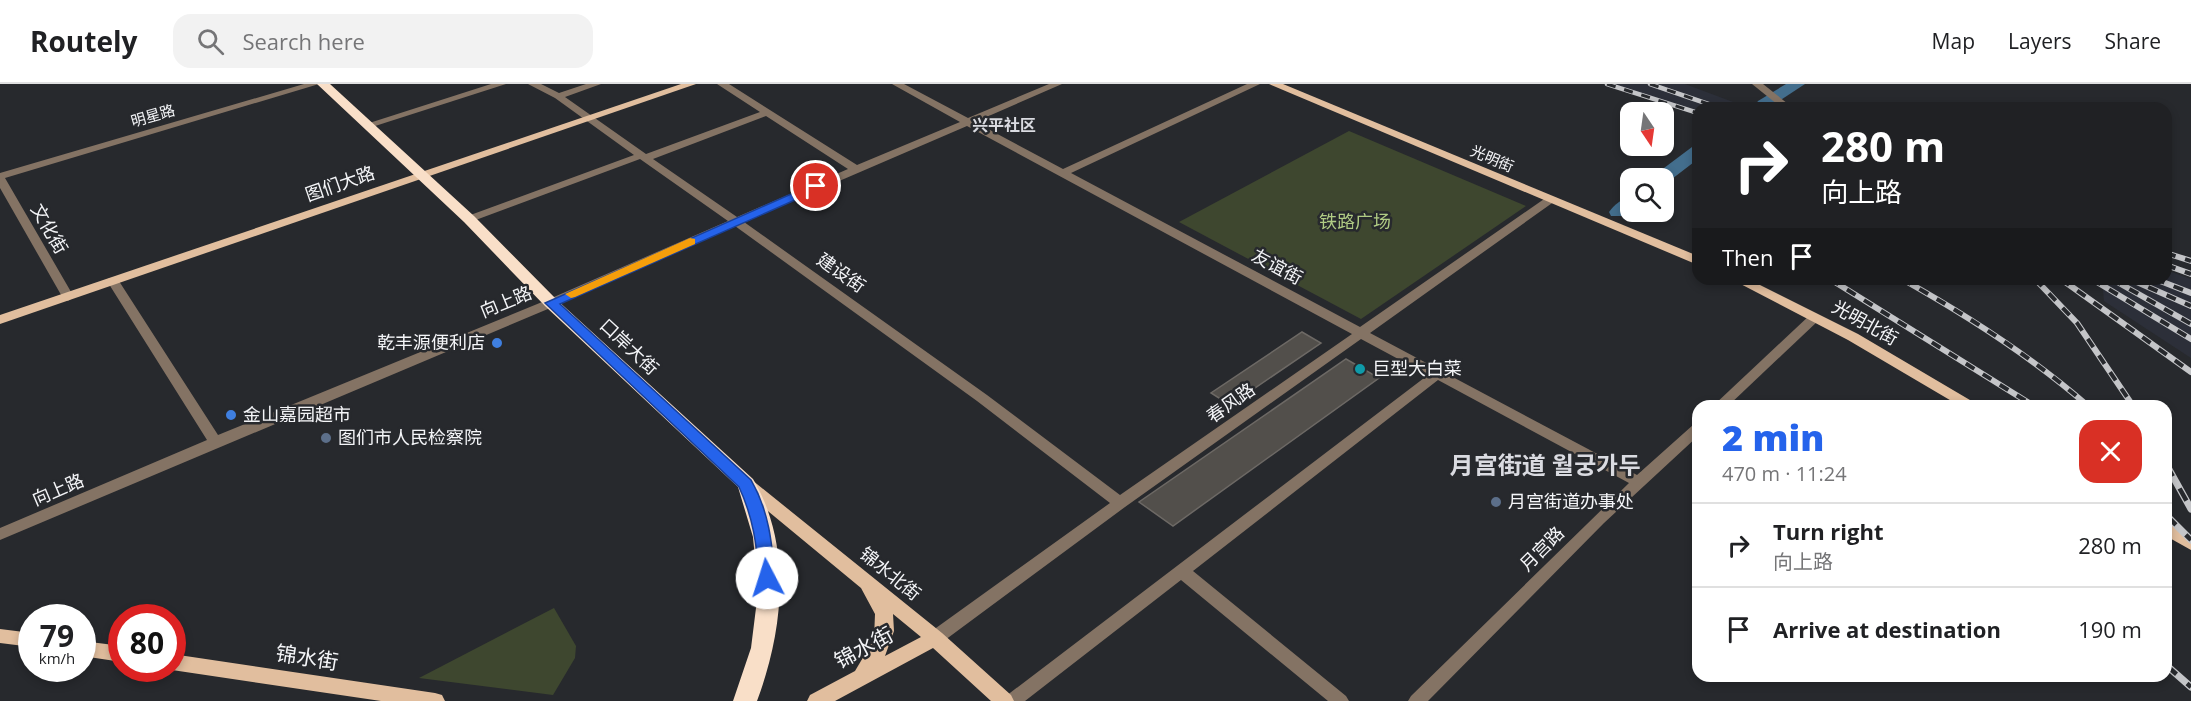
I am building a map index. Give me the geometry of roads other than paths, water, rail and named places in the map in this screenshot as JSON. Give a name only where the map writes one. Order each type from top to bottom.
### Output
[{"type":"highway","name":"口岸大街","points":[[323,84],[469,219],[551,303],[746,484],[758,509],[764,539],[768,591],[767,625],[762,653],[745,701]]},
{"type":"main road","name":"图们大路","points":[[0,320],[691,84]]},
{"type":"main road","name":"光明街","points":[[1274,84],[1692,259]]},
{"type":"main road","name":"光明北街","points":[[1750,285],[1853,337],[1960,400]]},
{"type":"main road","name":"锦水北街","points":[[746,484],[934,638],[1004,701]]},
{"type":"main road","points":[[2172,532],[2191,544]]},
{"type":"main road","points":[[862,579],[884,614],[883,640],[879,651],[862,677]]},
{"type":"main road","points":[[0,636],[18,638]]},
{"type":"main road","name":"锦水街","points":[[817,701],[934,638]]},
{"type":"main road","name":"锦水街","points":[[186,664],[435,701]]},
{"type":"street","name":"明星路","points":[[0,177],[314,84]]},
{"type":"street","points":[[368,125],[501,84]]},
{"type":"street","name":"建设街","points":[[533,84],[558,96],[590,118],[1015,420],[1120,503]]},
{"type":"street","points":[[558,96],[596,84]]},
{"type":"street","points":[[722,84],[856,169]]},
{"type":"street","name":"友谊街","points":[[897,84],[1640,483]]},
{"type":"street","name":"向上路","points":[[0,534],[551,303],[856,169],[1058,84]]},
{"type":"street","points":[[1062,173],[1256,84]]},
{"type":"street","points":[[1757,84],[1780,102]]},
{"type":"street","points":[[469,219],[769,112]]},
{"type":"street","name":"文化街","points":[[0,177],[68,297]]},
{"type":"street","name":"春风路","points":[[934,638],[1120,503],[1551,200]]},
{"type":"street","points":[[113,281],[215,442]]},
{"type":"street","points":[[1726,400],[1815,317]]},
{"type":"street","points":[[1012,701],[1437,375]]},
{"type":"street","name":"月宫路","points":[[1417,701],[1599,519],[1692,434]]},
{"type":"street","points":[[1183,572],[1340,701]]},
{"type":"waterway","points":[[1767,102],[1797,84]]},
{"type":"waterway","points":[[1674,169],[1692,156]]},
{"type":"railway","points":[[1607,84],[1692,111]]},
{"type":"railway","points":[[1650,84],[1702,102]]},
{"type":"railway","points":[[2172,255],[2191,261]]},
{"type":"railway","points":[[2172,267],[2191,274]]},
{"type":"railway","points":[[1840,285],[2024,400]]},
{"type":"railway","points":[[1912,285],[1998,338],[2044,370],[2081,400]]},
{"type":"railway","points":[[2041,285],[2077,323],[2129,400]]},
{"type":"railway","points":[[2069,285],[2191,372]]},
{"type":"railway","points":[[2102,285],[2191,339]]},
{"type":"railway","points":[[2123,285],[2191,324]]},
{"type":"railway","points":[[2144,285],[2191,306]]},
{"type":"railway","points":[[2170,285],[2191,293]]},
{"type":"railway","points":[[2172,475],[2191,509]]},
{"type":"railway","points":[[2172,521],[2191,540]]},
{"type":"railway","points":[[2172,670],[2191,687]]},
{"type":"place","name":"乾丰源便利店","points":[[497,343]]},
{"type":"place","name":"巨型大白菜","points":[[1360,369]]},
{"type":"place","name":"金山嘉园超市","points":[[231,415]]},
{"type":"place","name":"图们市人民检察院","points":[[326,438]]},
{"type":"place","name":"月宫街道办事处","points":[[1496,502]]},
{"type":"district","name":"兴平社区","points":[[1004,125]]},
{"type":"district","name":"月宫街道 월궁가두","points":[[1545,466]]},
{"type":"park label","name":"铁路广场","points":[[1355,222]]}]
